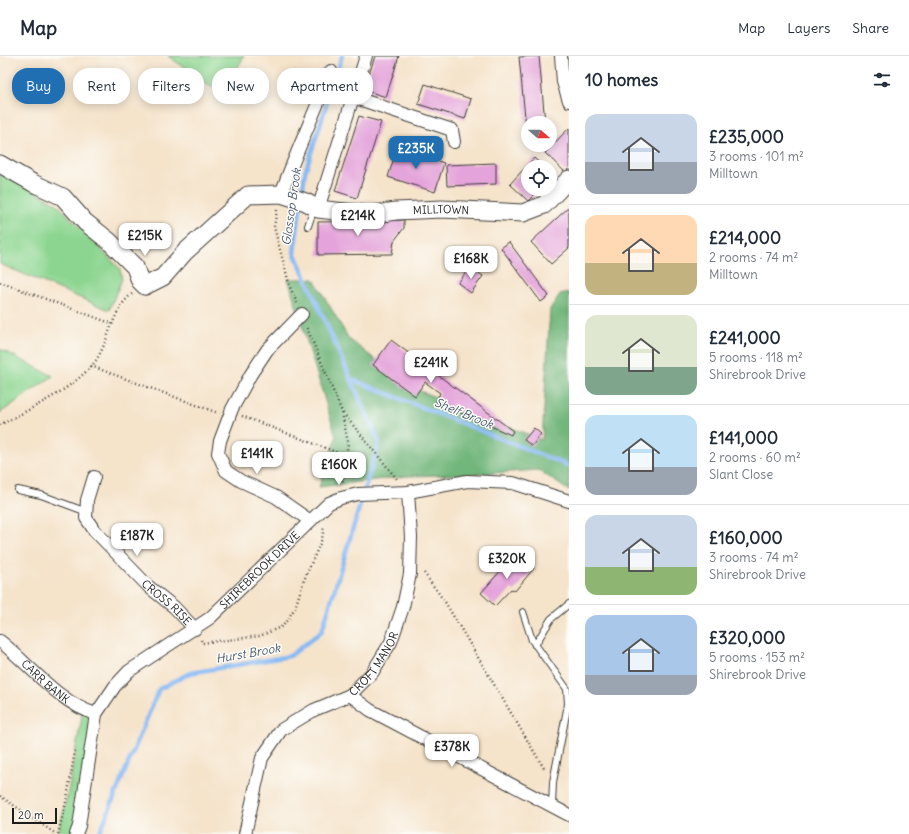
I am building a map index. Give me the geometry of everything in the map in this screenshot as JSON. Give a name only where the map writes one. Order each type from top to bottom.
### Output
[{"type":"street","points":[[362,68],[366,56]]},
{"type":"street","points":[[561,56],[564,82],[569,101]]},
{"type":"street","points":[[0,164],[33,183],[63,197],[85,222],[109,241],[134,267],[140,280],[145,286],[163,277],[185,252],[248,195],[283,194],[304,132],[318,104]]},
{"type":"street","points":[[313,206],[350,104]]},
{"type":"street","points":[[373,104],[452,130],[454,142]]},
{"type":"street","name":"MILLTOWN","points":[[283,194],[313,206],[370,215],[396,211],[442,209],[523,214],[544,205],[569,179]]},
{"type":"street","points":[[302,314],[267,350],[251,374],[230,414],[220,440],[218,453],[226,471],[241,481],[276,497],[309,520]]},
{"type":"street","name":"CROSS RISE","points":[[94,477],[87,500],[86,518],[94,530],[149,587],[174,607],[195,629]]},
{"type":"street","name":"SHIREBROOK DRIVE","points":[[76,834],[79,826],[96,714],[115,686],[129,671],[210,618],[309,520],[329,503],[358,494],[376,492],[408,492],[467,481],[513,483],[569,501]]},
{"type":"street","name":"CROFT MANOR","points":[[245,834],[262,758],[281,730],[314,710],[350,695],[372,673],[391,642],[403,607],[410,574],[411,536],[408,492]]},
{"type":"street","name":"CARR BANK","points":[[0,641],[56,691],[83,710],[96,714]]},
{"type":"street","points":[[350,695],[370,710],[552,807],[568,812]]},
{"type":"lane","points":[[308,226],[313,206]]},
{"type":"lane","points":[[18,490],[41,495],[87,512]]},
{"type":"lane","points":[[535,645],[551,619],[569,604]]},
{"type":"lane","points":[[523,612],[535,645],[567,689],[568,704],[553,782],[552,807]]},
{"type":"path","points":[[0,425],[76,383],[95,362],[123,301],[137,291],[140,280]]},
{"type":"path","points":[[0,282],[113,324]]},
{"type":"path","points":[[91,366],[346,456],[342,484],[329,503],[322,539],[304,580],[295,608],[284,626],[260,636],[202,643],[195,629]]},
{"type":"path","points":[[342,412],[385,465]]},
{"type":"path","points":[[410,555],[445,602],[553,782]]},
{"type":"path","points":[[0,796],[57,834],[67,798],[76,742]]},
{"type":"green space","points":[[168,56],[244,56],[238,68],[212,68],[212,87],[204,82],[204,68],[185,68]]},
{"type":"green space","points":[[0,173],[56,203],[120,269],[122,279],[109,310],[0,264]]},
{"type":"green space","points":[[288,279],[314,279],[349,339],[410,387],[542,440],[550,309],[560,294],[569,292],[569,491],[539,470],[479,474],[408,476],[319,487],[336,437]]},
{"type":"green space","points":[[0,349],[53,376],[0,413]]},
{"type":"green space","points":[[83,710],[96,714],[76,834],[58,834],[67,798]]},
{"type":"building","points":[[375,56],[399,56],[386,97],[373,93],[373,68],[371,68]]},
{"type":"building","points":[[539,56],[544,116],[525,116],[519,57]]},
{"type":"building","points":[[425,84],[471,99],[465,119],[418,104]]},
{"type":"building","points":[[359,116],[381,122],[357,198],[335,191]]},
{"type":"building","points":[[569,128],[569,168],[565,172],[557,164],[557,160],[552,160],[545,153],[557,152],[557,140]]},
{"type":"building","points":[[397,148],[444,163],[435,192],[388,177]]},
{"type":"building","points":[[496,163],[496,184],[447,186],[446,165]]},
{"type":"building","points":[[521,172],[521,194],[510,184]]},
{"type":"building","points":[[523,196],[533,196],[528,201]]},
{"type":"building","points":[[569,207],[569,248],[551,264],[531,242]]},
{"type":"building","points":[[404,220],[404,228],[394,241],[392,254],[318,255],[318,222]]},
{"type":"building","points":[[509,242],[549,296],[541,302],[501,248]]},
{"type":"building","points":[[470,267],[483,276],[471,293],[458,283]]},
{"type":"building","points":[[391,340],[513,431],[511,435],[436,402],[440,393],[425,382],[415,396],[373,365]]},
{"type":"building","points":[[534,428],[541,434],[532,446],[524,440]]},
{"type":"building","points":[[521,556],[534,568],[515,591],[511,589],[495,606],[481,593],[510,560],[515,564]]},
{"type":"waterway","name":"Glossop Brook","points":[[302,196],[305,172],[342,56]]},
{"type":"waterway","name":"Hurst Brook","points":[[99,834],[159,689],[190,673],[290,656],[322,631],[379,442],[294,252],[301,204]]},
{"type":"waterway","name":"Shelf Brook","points":[[351,379],[569,466]]}]
